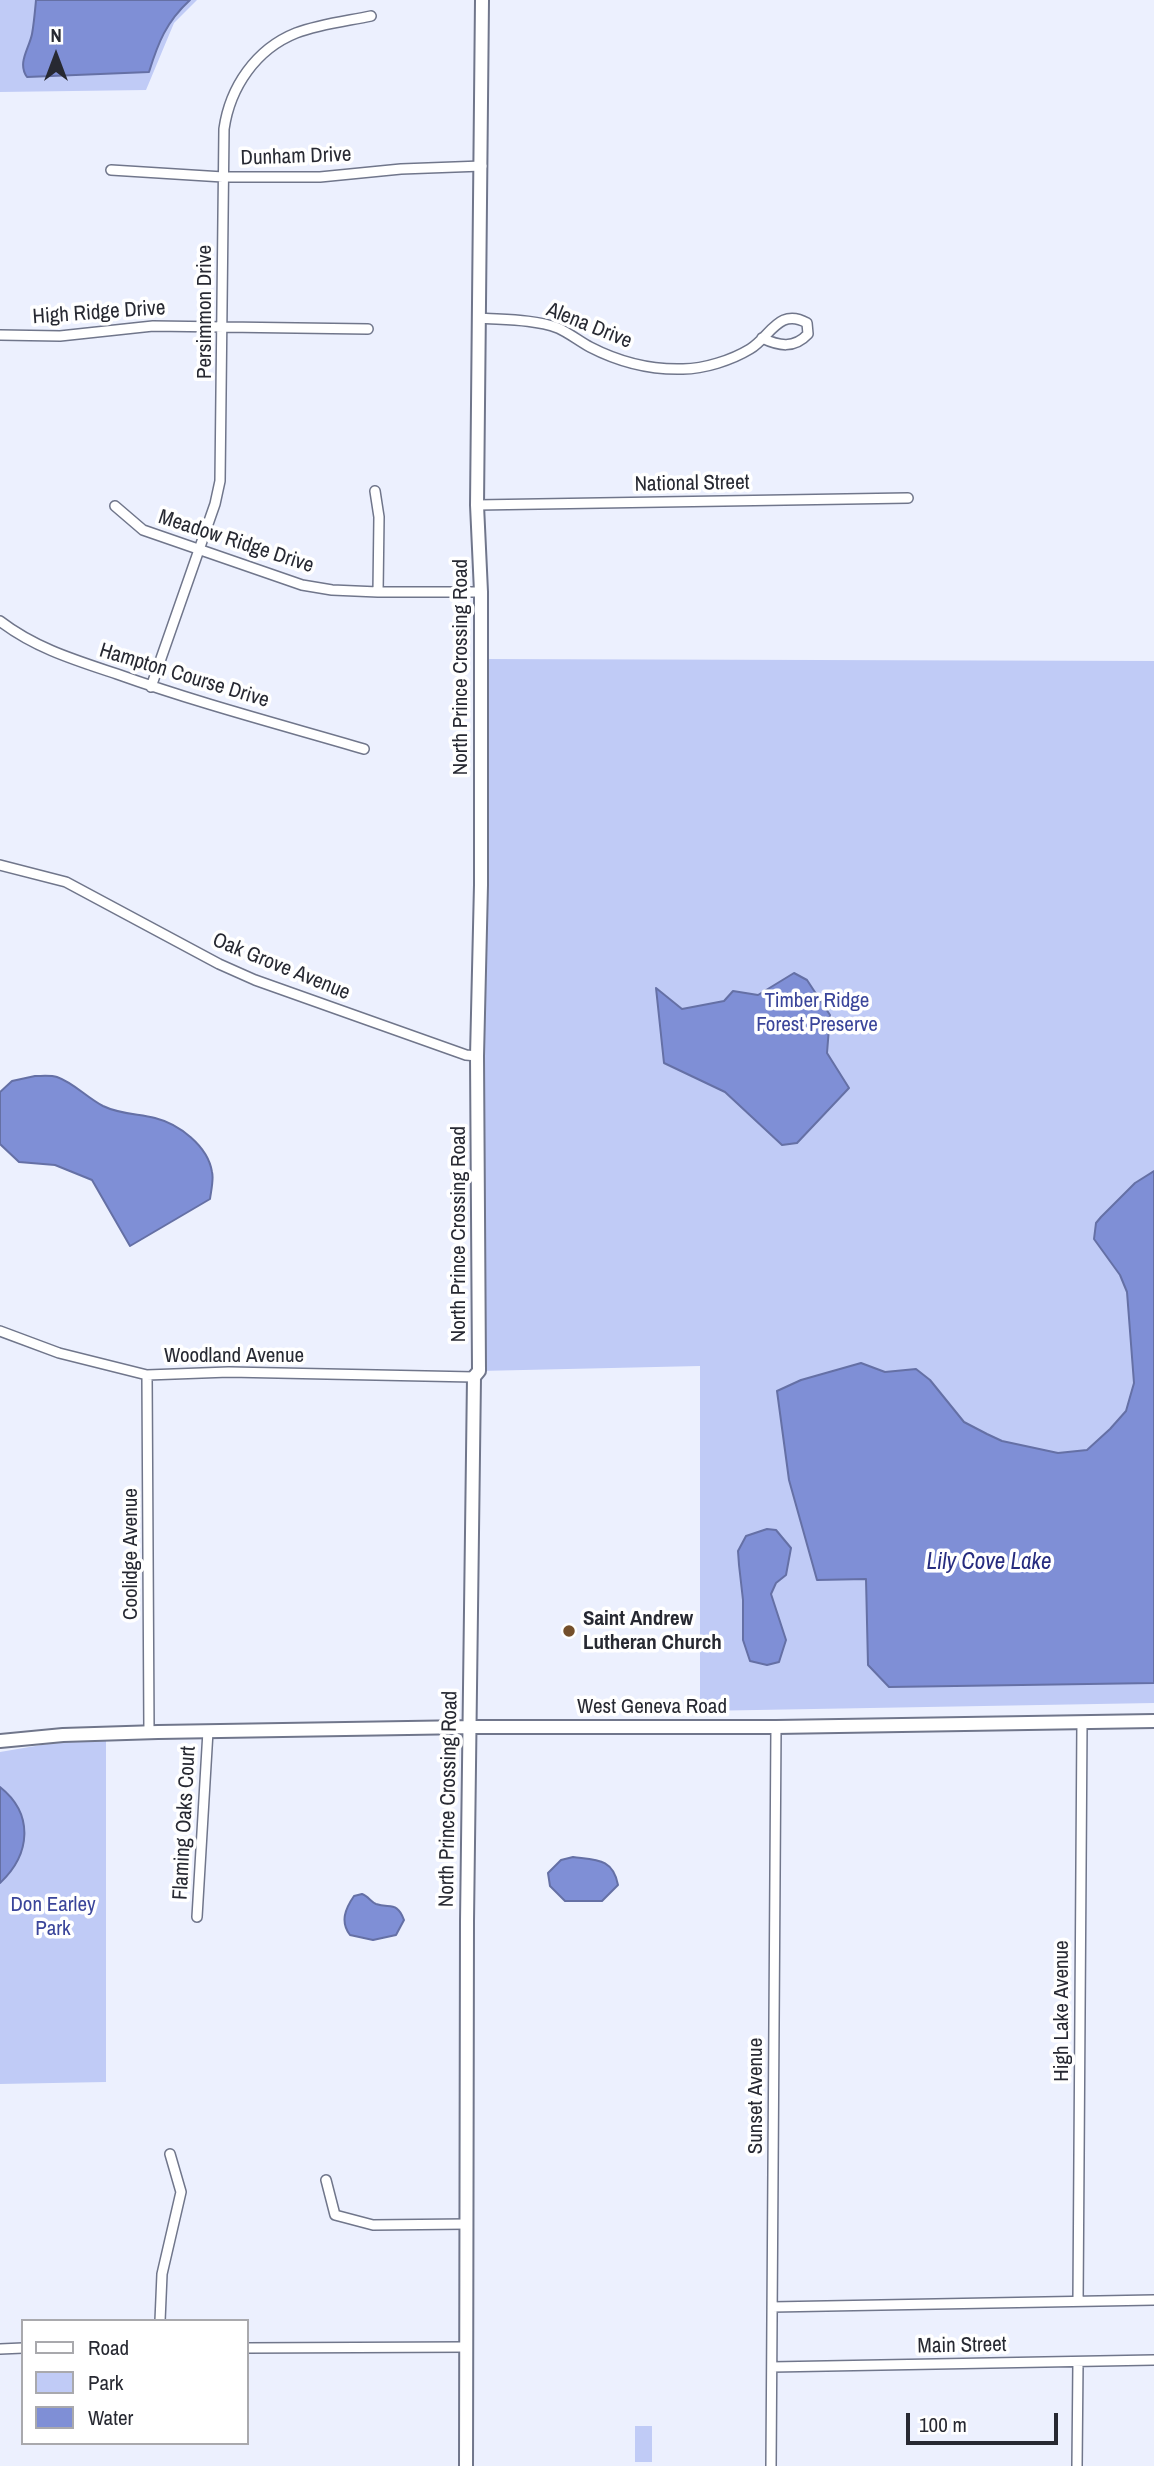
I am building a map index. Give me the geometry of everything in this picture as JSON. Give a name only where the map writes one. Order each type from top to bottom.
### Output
[{"type":"street","name":"North Prince Crossing Road","points":[[466,2466],[474,1377],[479,1371],[477,1056],[481,886],[481,592],[477,505],[482,0]]},
{"type":"street","name":"Persimmon Drive","points":[[151,687],[215,504],[222,468],[223,177],[226,118],[238,86],[257,58],[278,43],[299,32],[371,16]]},
{"type":"street","name":"Dunham Drive","points":[[111,170],[223,177],[320,177],[401,169],[482,166]]},
{"type":"street","name":"Alena Drive","points":[[478,318],[538,323],[557,328],[623,361],[667,369],[708,365],[740,354],[752,348],[762,338],[787,318],[798,318],[807,323],[808,334],[800,342],[789,345],[775,344],[762,338]]},
{"type":"street","name":"High Ridge Drive","points":[[0,335],[60,336],[153,326],[368,328]]},
{"type":"street","points":[[374,491],[379,517],[378,593]]},
{"type":"street","name":"National Street","points":[[477,505],[908,498]]},
{"type":"street","name":"Meadow Ridge Drive","points":[[116,506],[143,530],[302,585],[378,593],[481,592]]},
{"type":"street","name":"Hampton Course Drive","points":[[0,621],[44,649],[151,687],[364,749]]},
{"type":"street","name":"Oak Grove Avenue","points":[[0,865],[66,881],[219,964],[255,980],[466,1055],[477,1056]]},
{"type":"street","name":"Woodland Avenue","points":[[0,1331],[59,1353],[147,1375],[243,1373],[474,1377]]},
{"type":"street","name":"Coolidge Avenue","points":[[147,1375],[149,1732]]},
{"type":"street","name":"West Geneva Road","points":[[0,1741],[63,1735],[149,1732],[1154,1721]]},
{"type":"street","name":"High Lake Avenue","points":[[1078,2301],[1082,1722]]},
{"type":"street","name":"Sunset Avenue","points":[[771,2466],[775,1727]]},
{"type":"street","name":"Flaming Oaks Court","points":[[197,1917],[208,1731]]},
{"type":"street","points":[[160,2319],[162,2274],[181,2192],[170,2154]]},
{"type":"street","points":[[327,2180],[335,2215],[373,2225],[467,2224]]},
{"type":"street","name":"Main Street","points":[[772,2307],[1154,2300]]},
{"type":"street","points":[[248,2348],[467,2347]]},
{"type":"street","points":[[0,2349],[21,2348]]},
{"type":"street","name":"Main Street","points":[[772,2367],[1154,2360]]},
{"type":"street","points":[[1077,2466],[1078,2362]]},
{"type":"green space","points":[[0,0],[197,0],[174,23],[146,90],[0,92]]},
{"type":"green space","name":"Timber Ridge Forest Preserve","points":[[481,659],[1154,661],[1154,1703],[700,1711],[700,1366],[479,1371]]},
{"type":"green space","name":"Don Earley Park","points":[[106,1734],[106,2082],[0,2084],[0,1752]]},
{"type":"green space","points":[[635,2426],[652,2426],[652,2462],[635,2462]]},
{"type":"water","points":[[36,0],[190,0],[164,33],[149,72],[27,77],[23,61],[32,34]]},
{"type":"water","points":[[794,973],[807,980],[830,1015],[827,1053],[849,1088],[797,1143],[782,1145],[725,1092],[664,1063],[656,988],[682,1009],[724,1001],[733,991],[758,995]]},
{"type":"water","points":[[35,1076],[57,1077],[109,1109],[155,1118],[183,1131],[199,1145],[209,1162],[213,1178],[210,1199],[130,1246],[92,1180],[55,1165],[19,1162],[0,1144],[0,1092],[12,1081]]},
{"type":"water","name":"Lily Cove Lake","points":[[1154,1171],[1154,1683],[889,1687],[868,1665],[866,1579],[817,1580],[789,1480],[777,1391],[801,1380],[861,1363],[885,1372],[916,1369],[930,1380],[964,1422],[987,1434],[1002,1441],[1058,1453],[1087,1450],[1126,1411],[1134,1383],[1127,1292],[1120,1275],[1094,1239],[1096,1223],[1135,1183]]},
{"type":"water","points":[[767,1529],[776,1530],[791,1548],[786,1575],[776,1583],[771,1594],[786,1640],[779,1662],[767,1665],[750,1661],[743,1640],[743,1600],[738,1551],[746,1536]]},
{"type":"water","points":[[0,1787],[19,1809],[24,1834],[18,1860],[0,1883]]},
{"type":"water","points":[[573,1857],[596,1860],[608,1865],[616,1876],[618,1885],[602,1901],[565,1901],[550,1886],[548,1873],[561,1860]]},
{"type":"water","points":[[362,1894],[376,1904],[399,1910],[404,1920],[396,1935],[373,1940],[350,1935],[344,1920],[346,1911],[354,1896]]},
{"type":"place","name":"Saint Andrew Lutheran Church","points":[[569,1631]]}]
